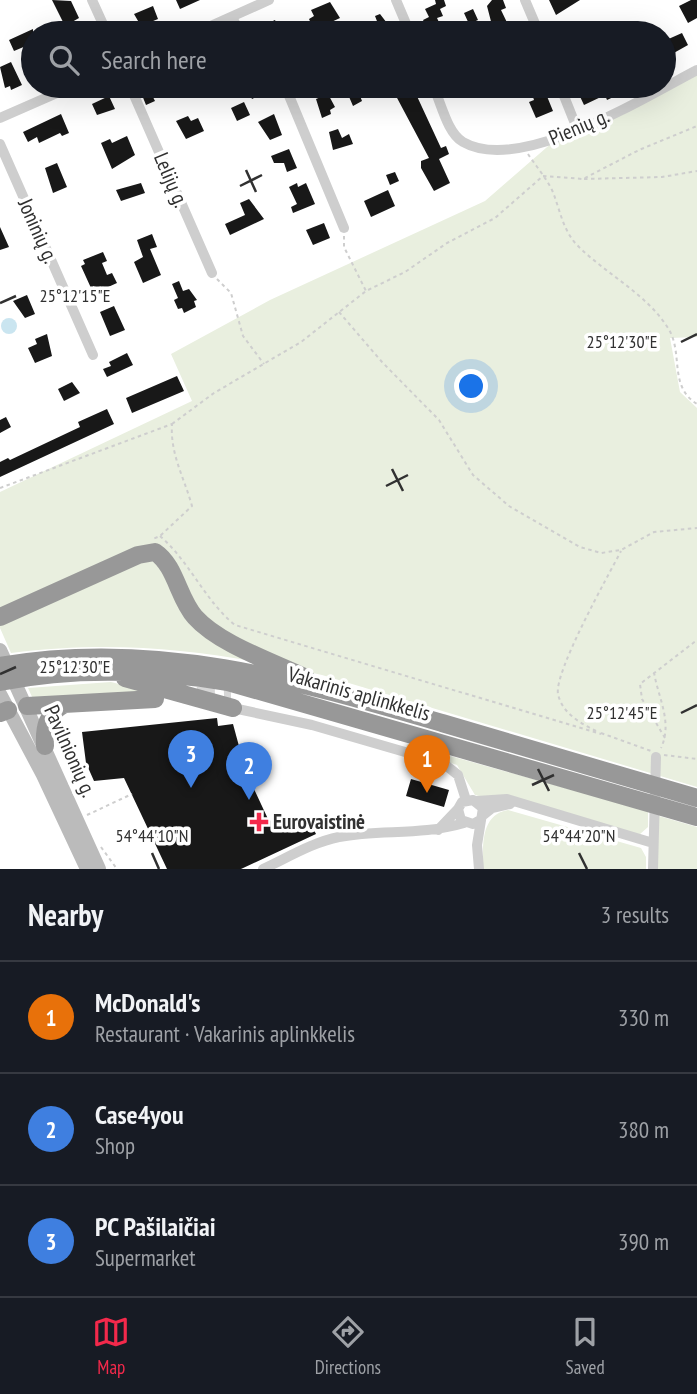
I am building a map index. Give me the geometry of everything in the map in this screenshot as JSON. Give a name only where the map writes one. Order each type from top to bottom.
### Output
[{"type":"highway","points":[[0,617],[112,566],[155,552],[167,564],[187,607],[204,625],[235,644],[338,693]]},
{"type":"highway","name":"Vakarinis aplinkkelis","points":[[0,666],[66,657],[113,668],[236,684],[697,817]]},
{"type":"highway","name":"Vakarinis aplinkkelis","points":[[0,682],[113,668],[163,658],[219,666],[338,693],[697,798]]},
{"type":"highway","points":[[113,668],[232,702],[274,702],[458,752],[502,759]]},
{"type":"highway","points":[[27,706],[155,699]]},
{"type":"highway","points":[[45,746],[46,725],[55,709],[64,705]]},
{"type":"street","points":[[92,0],[102,21]]},
{"type":"street","points":[[223,21],[269,0]]},
{"type":"street","points":[[396,0],[405,21]]},
{"type":"street","points":[[525,0],[534,21]]},
{"type":"street","points":[[232,17],[234,21]]},
{"type":"street","name":"Pienių g.","points":[[676,81],[697,70]]},
{"type":"street","points":[[0,118],[46,98]]},
{"type":"street","name":"Lelijų g.","points":[[136,98],[212,273]]},
{"type":"street","points":[[290,98],[344,228]]},
{"type":"street","name":"Pienių g.","points":[[438,98],[455,135],[463,142],[490,149],[554,141],[642,98]]},
{"type":"street","points":[[565,98],[578,131]]},
{"type":"street","name":"Joninių g.","points":[[0,145],[93,355]]},
{"type":"street","name":"Pavilnionių g.","points":[[0,650],[99,869]]},
{"type":"street","points":[[232,702],[443,762],[458,775],[471,801],[482,808],[477,845],[479,869]]},
{"type":"street","points":[[3,704],[27,706]]},
{"type":"street","name":"Pavilnionių g.","points":[[3,704],[43,775],[87,869]]},
{"type":"street","points":[[653,754],[653,869]]},
{"type":"street","points":[[438,830],[458,809],[471,801],[500,798],[653,843]]},
{"type":"street","points":[[263,869],[337,837],[438,830],[481,818],[500,805],[518,804]]},
{"type":"street","points":[[458,809],[477,845]]},
{"type":"path","points":[[583,179],[639,150],[697,126]]},
{"type":"path","points":[[524,146],[551,189],[563,224],[576,244],[664,321],[676,341],[679,384],[688,399],[697,404]]},
{"type":"path","points":[[0,488],[172,424],[214,393],[301,342],[366,291],[405,272],[447,243],[495,218],[543,176],[583,179],[662,177],[697,171]]},
{"type":"path","points":[[344,228],[344,247],[366,291]]},
{"type":"path","points":[[212,273],[231,293],[243,336],[264,365]]},
{"type":"path","points":[[338,311],[439,420],[473,475],[509,506],[534,518],[580,547],[601,553],[621,550],[654,532],[697,528]]},
{"type":"path","points":[[148,541],[160,536],[192,506],[185,478],[171,446],[172,424]]},
{"type":"path","points":[[160,536],[180,553],[223,616],[235,625],[601,734],[653,754],[697,759]]},
{"type":"path","points":[[601,734],[567,712],[558,695],[558,686],[568,659],[621,550]]},
{"type":"path","points":[[666,738],[642,699],[640,684],[653,671],[697,640]]},
{"type":"path","points":[[653,671],[664,705],[666,738],[653,754]]},
{"type":"path","points":[[83,806],[86,816],[132,794]]},
{"type":"path","points":[[98,841],[117,869]]},
{"type":"green space","points":[[697,70],[697,337],[670,338],[680,392],[697,408],[697,787],[322,675],[243,659],[130,647],[11,653],[0,628],[0,492],[192,401],[171,354],[270,300],[485,201],[554,141],[641,98],[676,98],[676,80]]},
{"type":"green space","points":[[111,682],[155,693],[33,699],[28,688]]},
{"type":"green space","points":[[407,744],[648,811],[648,827],[639,835],[475,795],[457,765],[406,748]]},
{"type":"green space","points":[[508,810],[641,848],[646,857],[646,869],[483,869],[488,825],[492,818]]},
{"type":"green space","points":[[659,816],[697,827],[697,869],[657,869]]},
{"type":"water","points":[[9,318],[17,326],[9,334],[1,326]]},
{"type":"building","points":[[52,0],[71,1],[79,18],[62,21]]},
{"type":"building","points":[[176,0],[200,0],[180,9]]},
{"type":"building","points":[[435,0],[444,0],[446,6],[440,9],[443,16],[437,18],[438,21],[423,21],[429,17],[425,9],[436,4]]},
{"type":"building","points":[[492,0],[503,0],[506,8],[501,10],[506,21],[491,21],[487,6]]},
{"type":"building","points":[[549,0],[580,0],[556,15]]},
{"type":"building","points":[[697,0],[697,18],[688,23],[679,6]]},
{"type":"building","points":[[330,2],[340,18],[334,21],[310,21],[314,16],[311,10]]},
{"type":"building","points":[[153,6],[158,19],[138,21],[134,14]]},
{"type":"building","points":[[473,9],[478,20],[468,21],[464,13]]},
{"type":"building","points":[[380,14],[385,21],[377,21],[375,16]]},
{"type":"building","points":[[682,33],[688,45],[676,52],[676,36]]},
{"type":"building","points":[[21,34],[21,48],[14,51],[9,40]]},
{"type":"building","points":[[11,62],[21,85],[11,90],[10,86],[5,88],[0,67]]},
{"type":"building","points":[[110,98],[115,109],[97,115],[92,104]]},
{"type":"building","points":[[143,98],[154,98],[155,101],[146,105]]},
{"type":"building","points":[[330,98],[335,107],[330,110],[331,114],[322,118],[316,99]]},
{"type":"building","points":[[350,98],[361,98],[362,101],[353,106]]},
{"type":"building","points":[[397,98],[418,98],[441,148],[446,146],[449,154],[439,159],[450,183],[434,191],[421,168],[421,161],[429,158]]},
{"type":"building","points":[[533,98],[548,98],[553,111],[536,118],[529,102]]},
{"type":"building","points":[[581,98],[599,98],[584,105]]},
{"type":"building","points":[[244,102],[250,115],[237,121],[231,108]]},
{"type":"building","points":[[61,114],[69,133],[62,136],[60,133],[39,143],[37,137],[28,142],[23,132]]},
{"type":"building","points":[[274,114],[282,135],[270,140],[258,122]]},
{"type":"building","points":[[188,116],[191,121],[198,118],[204,131],[186,139],[176,121]]},
{"type":"building","points":[[338,129],[342,138],[349,134],[353,144],[333,150],[329,132]]},
{"type":"building","points":[[127,136],[135,155],[112,169],[101,143],[110,139],[112,143]]},
{"type":"building","points":[[289,149],[297,168],[287,172],[284,163],[274,163],[271,156]]},
{"type":"building","points":[[57,163],[67,187],[53,193],[45,168]]},
{"type":"building","points":[[395,172],[399,181],[390,185],[386,175]]},
{"type":"building","points":[[141,183],[145,193],[121,201],[116,190]]},
{"type":"building","points":[[297,183],[298,187],[306,183],[315,204],[293,213],[291,207],[297,204],[289,187]]},
{"type":"building","points":[[388,190],[395,206],[371,217],[364,201]]},
{"type":"building","points":[[249,199],[264,219],[230,235],[225,224],[245,215],[240,203]]},
{"type":"building","points":[[324,223],[330,238],[313,245],[306,230]]},
{"type":"building","points":[[0,227],[9,247],[0,250]]},
{"type":"building","points":[[152,234],[157,247],[150,249],[161,275],[143,283],[134,262],[143,257],[137,240]]},
{"type":"building","points":[[103,252],[107,261],[102,263],[107,275],[112,273],[117,283],[97,292],[94,286],[91,288],[81,266],[85,264],[83,260]]},
{"type":"building","points":[[179,281],[183,291],[189,289],[197,300],[194,301],[196,307],[184,313],[182,308],[178,309],[174,300],[178,298],[172,284]]},
{"type":"building","points":[[27,295],[35,314],[25,318],[13,301]]},
{"type":"building","points":[[114,306],[125,330],[110,336],[100,312]]},
{"type":"building","points":[[47,334],[52,356],[35,363],[28,348],[37,344],[35,339]]},
{"type":"building","points":[[127,353],[133,365],[107,377],[103,369],[111,366],[109,362]]},
{"type":"building","points":[[177,376],[184,391],[132,413],[126,398]]},
{"type":"building","points":[[72,382],[80,393],[64,401],[58,389]]},
{"type":"building","points":[[107,409],[114,424],[0,477],[0,462],[8,458],[10,460],[80,427],[78,422]]},
{"type":"building","points":[[6,417],[11,427],[0,433],[0,420]]},
{"type":"building","points":[[217,718],[218,726],[233,724],[246,772],[268,819],[287,831],[313,828],[316,834],[241,869],[167,869],[124,778],[94,781],[86,763],[82,732]]},
{"type":"building","points":[[411,779],[449,790],[444,807],[406,796]]},
{"type":"tunnel","points":[[197,696],[231,695]]},
{"type":"place","name":"PC Pašilaičiai","points":[[191,788]]},
{"type":"place","name":"McDonald's","points":[[427,793]]},
{"type":"place","name":"Case4you","points":[[249,800]]},
{"type":"place","name":"Eurovaistinė","points":[[259,822]]}]
